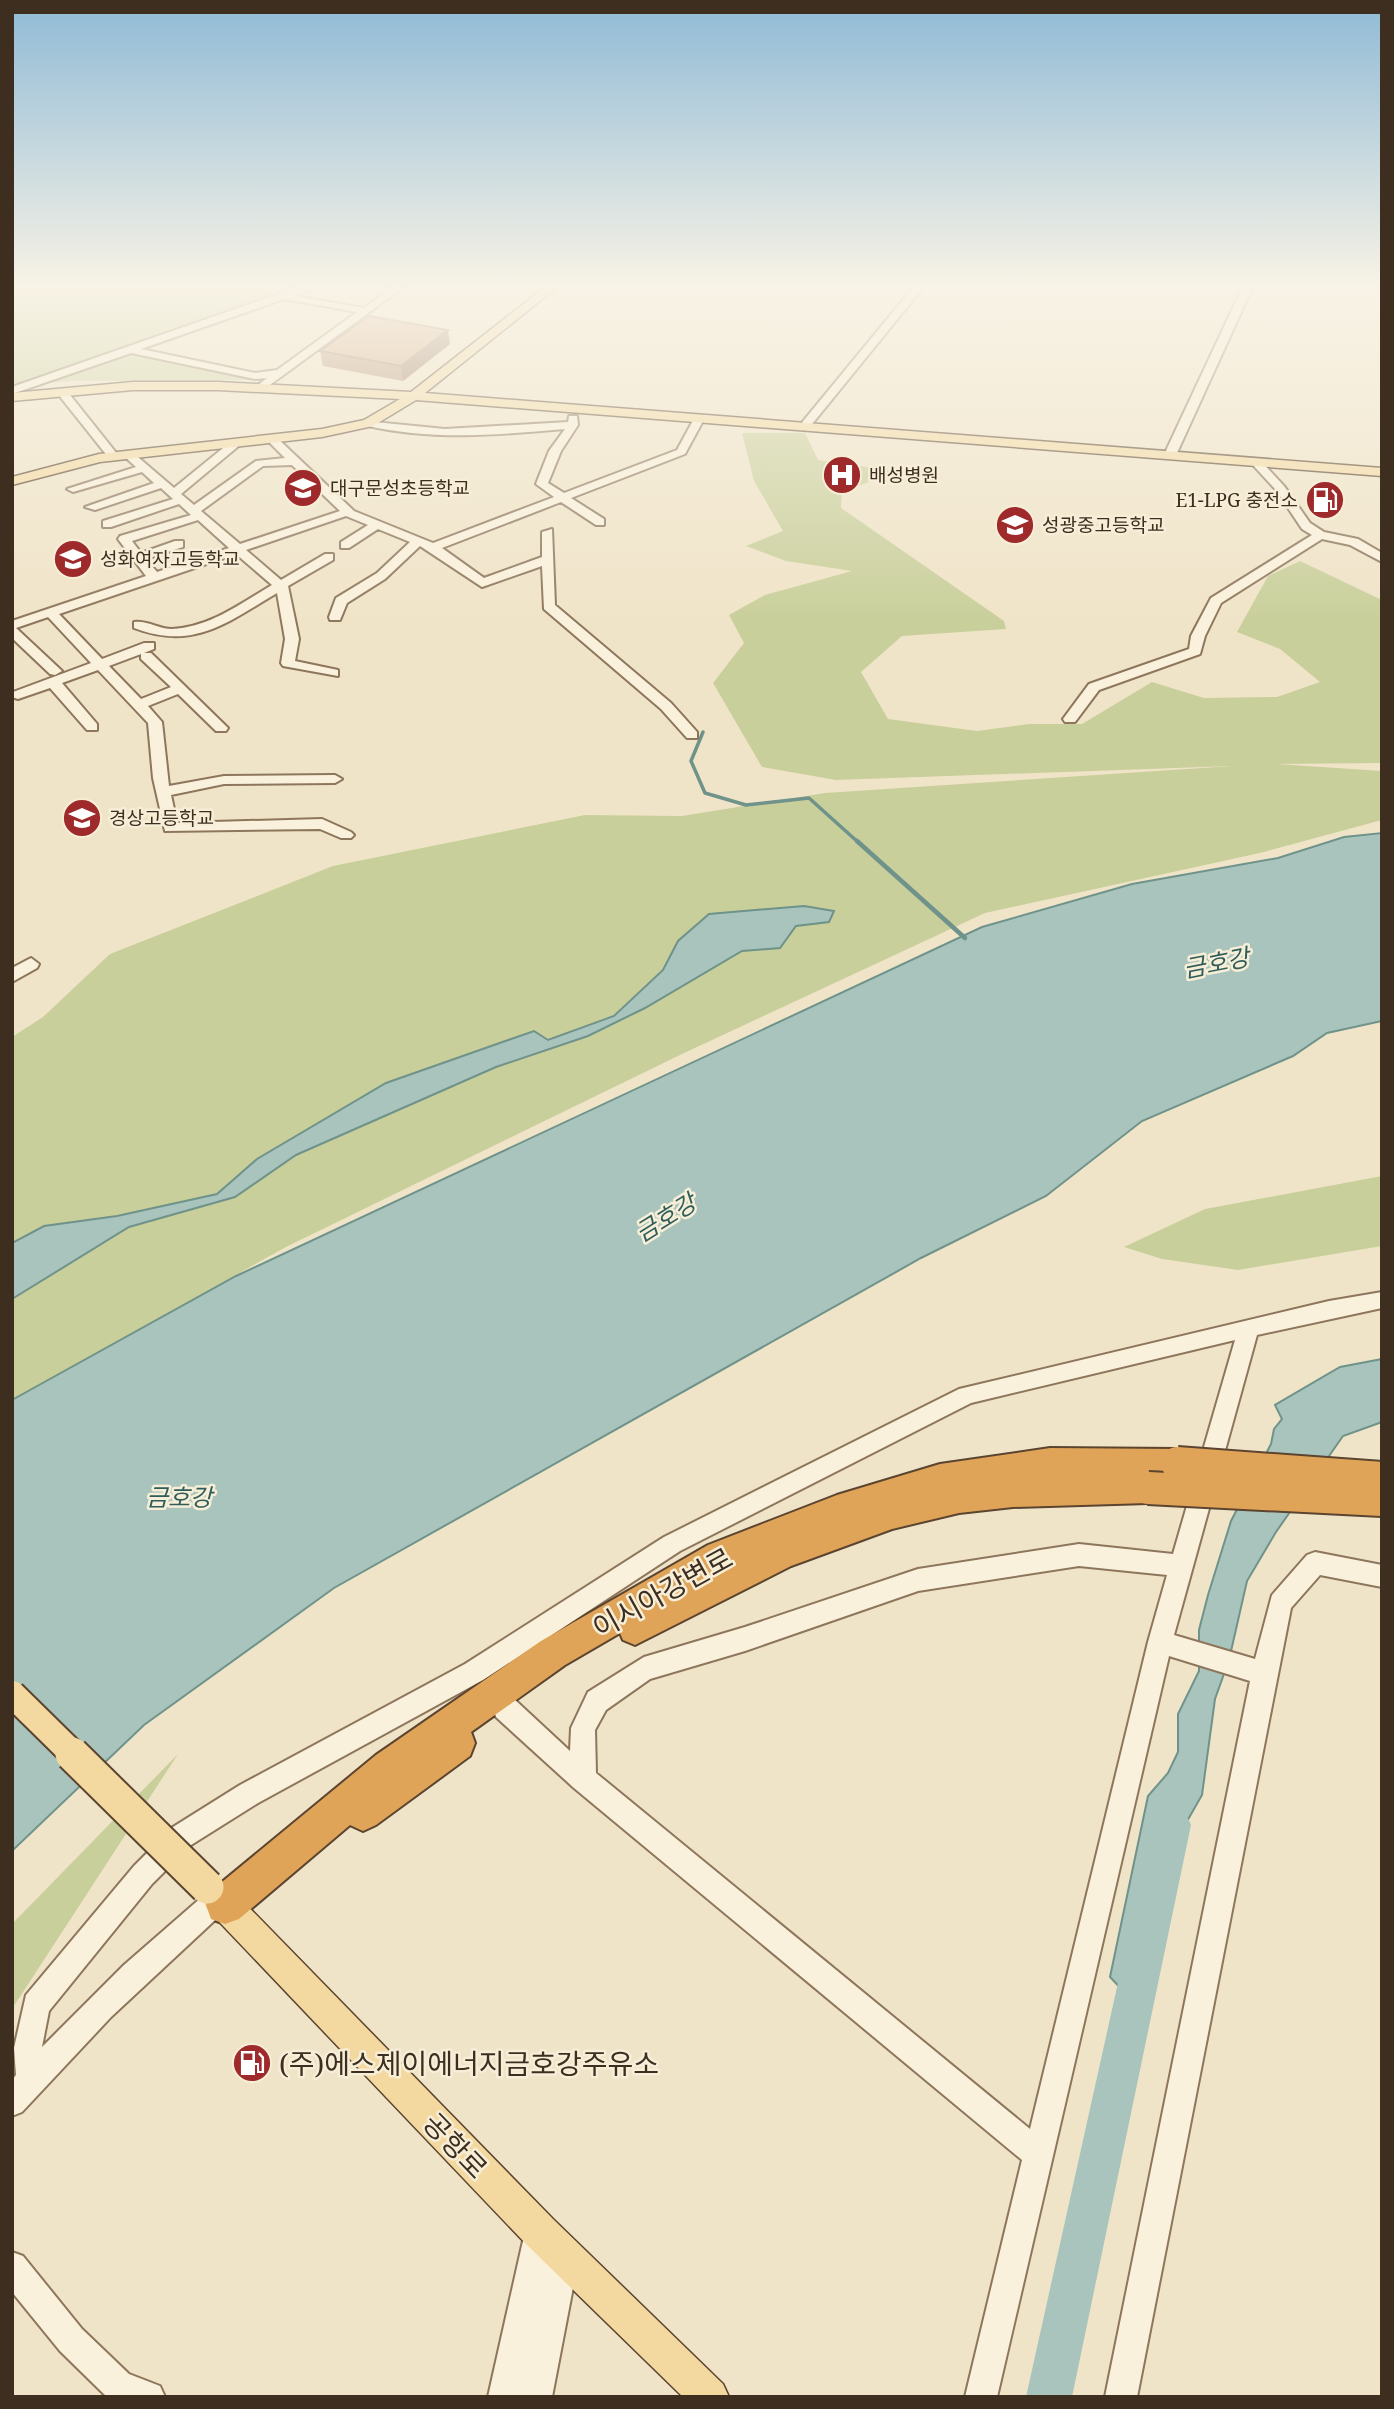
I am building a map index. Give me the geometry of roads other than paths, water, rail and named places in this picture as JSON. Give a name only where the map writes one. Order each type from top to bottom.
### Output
[{"type":"highway","name":"이시아강변로","points":[[222,1902],[389,1768],[553,1653],[720,1556],[837,1510],[940,1478],[1051,1462],[1177,1464],[1382,1478]]},
{"type":"highway","name":"이시아강변로","points":[[222,1902],[361,1813],[561,1668],[730,1575],[803,1543],[933,1504],[986,1495],[1057,1488],[1148,1488],[1382,1500]]},
{"type":"main road","points":[[355,396],[369,404],[374,415],[368,423]]},
{"type":"main road","points":[[12,481],[113,456],[322,433],[368,423],[413,396]]},
{"type":"main road","points":[[419,396],[1382,472]]},
{"type":"main road","name":"공항로","points":[[12,1695],[222,1902],[540,2232],[710,2397]]},
{"type":"street","points":[[66,396],[113,456]]},
{"type":"street","points":[[804,427],[829,396]]},
{"type":"street","points":[[1170,455],[1197,396]]},
{"type":"street","points":[[574,410],[573,425],[555,451],[542,484],[600,522]]},
{"type":"street","points":[[433,547],[681,452],[699,419]]},
{"type":"street","points":[[368,423],[394,429],[473,434],[573,425]]},
{"type":"street","points":[[271,438],[347,512],[433,547],[482,583],[549,559]]},
{"type":"street","points":[[107,524],[177,497],[237,442]]},
{"type":"street","points":[[128,454],[283,588],[292,639],[288,663],[333,673]]},
{"type":"street","points":[[154,577],[124,539],[196,514],[260,463],[294,461]]},
{"type":"street","points":[[1256,462],[1280,488],[1306,526],[1320,536],[1354,542],[1382,558]]},
{"type":"street","points":[[73,489],[143,468]]},
{"type":"street","points":[[91,507],[162,484]]},
{"type":"street","points":[[12,625],[347,512]]},
{"type":"street","points":[[345,545],[376,525]]},
{"type":"street","points":[[548,531],[549,606],[605,657],[666,706],[692,735]]},
{"type":"street","points":[[1070,719],[1094,687],[1126,680],[1159,663],[1195,651],[1198,636],[1216,601],[1320,536]]},
{"type":"street","points":[[335,617],[341,601],[381,576],[419,541]]},
{"type":"street","points":[[138,558],[179,544]]},
{"type":"street","points":[[139,625],[160,633],[186,632],[214,625],[329,556]]},
{"type":"street","points":[[50,612],[155,722],[170,828],[322,824],[346,835]]},
{"type":"street","points":[[12,631],[54,676],[92,727]]},
{"type":"street","points":[[14,693],[54,676],[147,651],[221,728]]},
{"type":"street","points":[[139,705],[180,688]]},
{"type":"street","points":[[163,792],[224,780],[335,779]]},
{"type":"street","points":[[12,976],[31,964]]},
{"type":"street","points":[[31,2079],[28,2048],[36,2005],[143,1874],[182,1836],[249,1794],[474,1672],[673,1544],[967,1395],[1329,1308],[1382,1300]]},
{"type":"street","points":[[981,2397],[1161,1642],[1249,1328]]},
{"type":"street","points":[[583,1779],[583,1728],[597,1701],[644,1669],[744,1639],[918,1580],[1080,1555],[1181,1566]]},
{"type":"street","points":[[1121,2397],[1280,1603],[1315,1563],[1382,1576]]},
{"type":"street","points":[[1161,1642],[1264,1673]]},
{"type":"street","points":[[505,1708],[583,1779],[1038,2154]]},
{"type":"street","points":[[12,2102],[31,2079],[155,1954],[222,1902]]},
{"type":"street","points":[[504,2397],[540,2232]]},
{"type":"street","points":[[536,2397],[564,2256]]},
{"type":"street","points":[[12,2267],[71,2340],[100,2368],[119,2386],[149,2397]]},
{"type":"water","name":"금호강","points":[[1382,833],[1382,1021],[1327,1033],[1293,1056],[1142,1121],[1046,1196],[921,1258],[334,1588],[144,1725],[12,1851],[12,1400],[236,1276],[982,927],[1132,884],[1278,858],[1344,837]]},
{"type":"water","points":[[804,906],[834,911],[829,922],[796,926],[780,948],[742,951],[645,1008],[588,1036],[496,1067],[296,1155],[235,1197],[129,1227],[12,1299],[12,1243],[44,1226],[117,1216],[217,1194],[257,1159],[386,1083],[534,1031],[548,1040],[614,1016],[663,970],[678,941],[709,914]]},
{"type":"water","points":[[1382,1359],[1382,1422],[1343,1436],[1276,1532],[1247,1581],[1229,1660],[1215,1699],[1202,1795],[1165,1860],[1126,1994],[1110,1977],[1148,1796],[1168,1773],[1178,1752],[1178,1714],[1199,1671],[1199,1630],[1208,1595],[1231,1521],[1271,1444],[1274,1429],[1282,1419],[1275,1405],[1340,1367]]},
{"type":"waterway","points":[[703,732],[691,761],[705,793],[746,805],[809,798],[859,843]]},
{"type":"waterway","points":[[857,841],[965,938]]},
{"type":"waterway","points":[[1049,2397],[1172,1825]]},
{"type":"place","name":"배성병원","points":[[842,475]]},
{"type":"place","name":"대구문성초등학교","points":[[303,488]]},
{"type":"place","name":"E1-LPG 충전소","points":[[1325,500]]},
{"type":"place","name":"성광중고등학교","points":[[1015,525]]},
{"type":"place","name":"성화여자고등학교","points":[[73,559]]},
{"type":"place","name":"경상고등학교","points":[[82,818]]},
{"type":"place","name":"(주)에스제이에너지금호강주유소","points":[[252,2063]]}]
